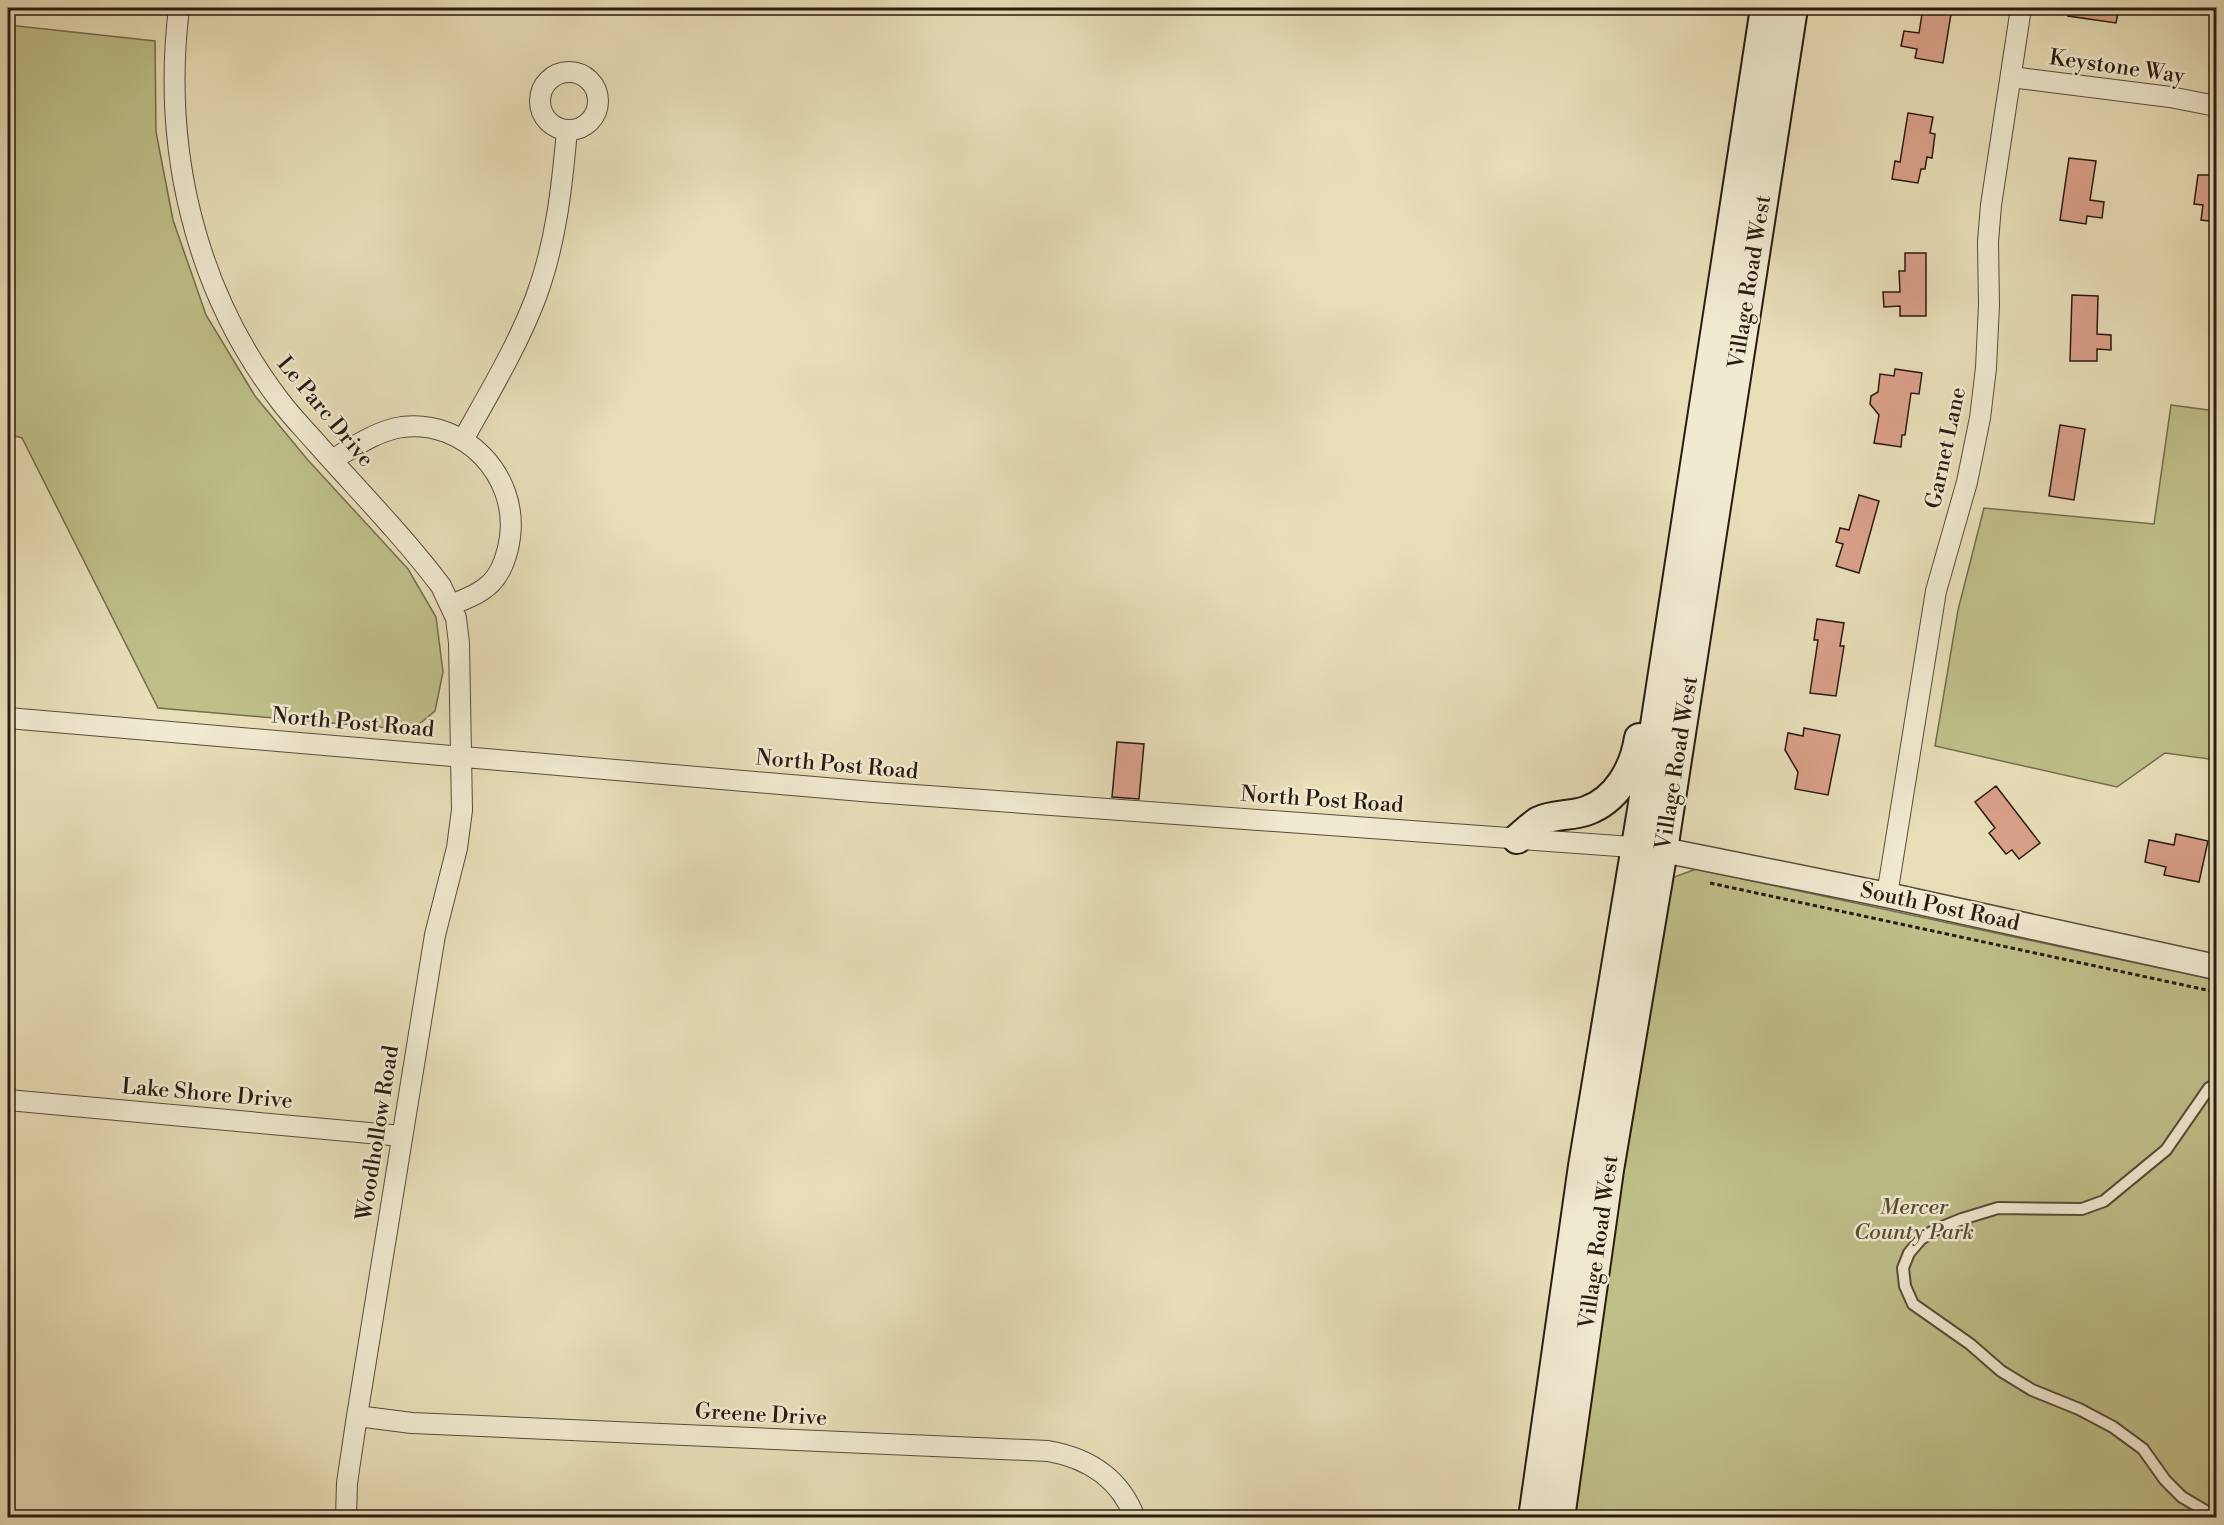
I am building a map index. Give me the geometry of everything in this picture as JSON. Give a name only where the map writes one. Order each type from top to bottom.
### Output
[{"type":"main road","name":"Village Road West","points":[[1560,1518],[1609,1170],[1722,292],[1765,8]]},
{"type":"main road","name":"Village Road West","points":[[1533,1518],[1583,1166],[1650,848],[1792,8]]},
{"type":"main road","points":[[1517,839],[1540,820],[1586,811],[1606,800],[1625,780],[1636,754],[1696,355],[1722,292]]},
{"type":"street","name":"Le Parc Drive","points":[[179,8],[174,66],[177,147],[185,193],[212,282],[231,324],[254,364],[280,402],[441,586],[456,618],[459,643],[462,757]]},
{"type":"street","name":"Garnet Lane","points":[[1887,895],[1936,591],[1967,482],[1980,418],[1986,368],[1988,242],[1991,205],[2021,8]]},
{"type":"street","name":"Keystone Way","points":[[2011,77],[2217,106]]},
{"type":"street","points":[[463,440],[516,343],[536,296],[551,247],[560,197],[567,130]]},
{"type":"street","points":[[332,460],[381,432],[402,427],[424,427],[444,431],[463,440],[481,453],[496,471],[510,507],[512,526],[509,548],[502,567],[492,582],[479,593],[451,605]]},
{"type":"street","name":"North Post Road","points":[[8,718],[873,792],[1650,848]]},
{"type":"street","name":"Woodhollow Road","points":[[346,1518],[347,1483],[357,1416],[435,934],[458,848],[462,810],[462,757]]},
{"type":"street","name":"South Post Road","points":[[1650,848],[1887,895],[2217,967]]},
{"type":"street","name":"Lake Shore Drive","points":[[8,1100],[402,1136]]},
{"type":"street","name":"Greene Drive","points":[[357,1416],[412,1423],[1048,1451],[1067,1454],[1090,1464],[1108,1476],[1121,1491],[1135,1518]]},
{"type":"lane","points":[[2217,1085],[2209,1088],[2166,1150],[2104,1201],[2082,1209],[1998,1208],[1962,1219],[1935,1230],[1921,1239],[1909,1253],[1903,1268],[1905,1286],[1913,1304],[1970,1344],[2009,1376],[2032,1390],[2113,1426],[2143,1449],[2165,1480],[2182,1497],[2217,1517]]},
{"type":"path","points":[[1710,884],[2217,992]]},
{"type":"green space","points":[[8,25],[155,41],[156,132],[173,220],[206,315],[255,396],[307,459],[408,569],[436,617],[443,672],[435,711],[412,730],[158,708],[22,438],[8,434]]},
{"type":"green space","points":[[2171,405],[2216,411],[2216,525],[2213,549],[2216,551],[2216,760],[2165,753],[2117,787],[1935,746],[1958,610],[1984,508],[2154,524]]},
{"type":"green space","name":"Mercer County Park","points":[[1696,869],[2216,980],[2216,1517],[1569,1518],[1666,880]]},
{"type":"building","points":[[1923,8],[1952,8],[1943,63],[1915,58],[1917,49],[1901,46],[1904,31],[1919,33]]},
{"type":"building","points":[[2069,8],[2119,8],[2116,23],[2068,16]]},
{"type":"building","points":[[1908,113],[1933,117],[1930,133],[1935,134],[1932,158],[1927,157],[1925,169],[1921,169],[1918,183],[1892,179],[1895,161],[1900,162]]},
{"type":"building","points":[[2069,158],[2096,161],[2090,200],[2104,202],[2102,218],[2087,216],[2086,224],[2060,220]]},
{"type":"building","points":[[2198,175],[2217,175],[2217,222],[2201,220],[2203,205],[2194,204]]},
{"type":"building","points":[[1905,253],[1926,253],[1926,316],[1900,316],[1900,306],[1884,307],[1883,292],[1900,292],[1899,271],[1905,271]]},
{"type":"building","points":[[2072,295],[2098,296],[2097,334],[2111,335],[2111,350],[2097,349],[2097,361],[2070,361]]},
{"type":"building","points":[[1895,369],[1922,373],[1919,394],[1911,393],[1901,447],[1874,443],[1879,415],[1870,404],[1871,396],[1878,392],[1880,374],[1894,376]]},
{"type":"building","points":[[2060,425],[2085,429],[2074,500],[2049,496]]},
{"type":"building","points":[[1859,495],[1879,501],[1859,573],[1836,566],[1843,544],[1836,542],[1840,528],[1849,530]]},
{"type":"building","points":[[1817,619],[1844,623],[1840,646],[1844,646],[1836,696],[1810,693],[1818,640],[1814,640]]},
{"type":"building","points":[[1804,728],[1840,735],[1828,795],[1795,789],[1798,772],[1785,750],[1788,733],[1803,736]]},
{"type":"building","points":[[1117,742],[1144,744],[1139,799],[1112,797]]},
{"type":"building","points":[[1996,786],[2040,843],[2019,859],[2012,850],[2006,854],[1989,833],[1995,828],[1975,802]]},
{"type":"building","points":[[2176,834],[2208,841],[2199,882],[2164,875],[2166,867],[2145,862],[2149,840],[2174,845]]}]
